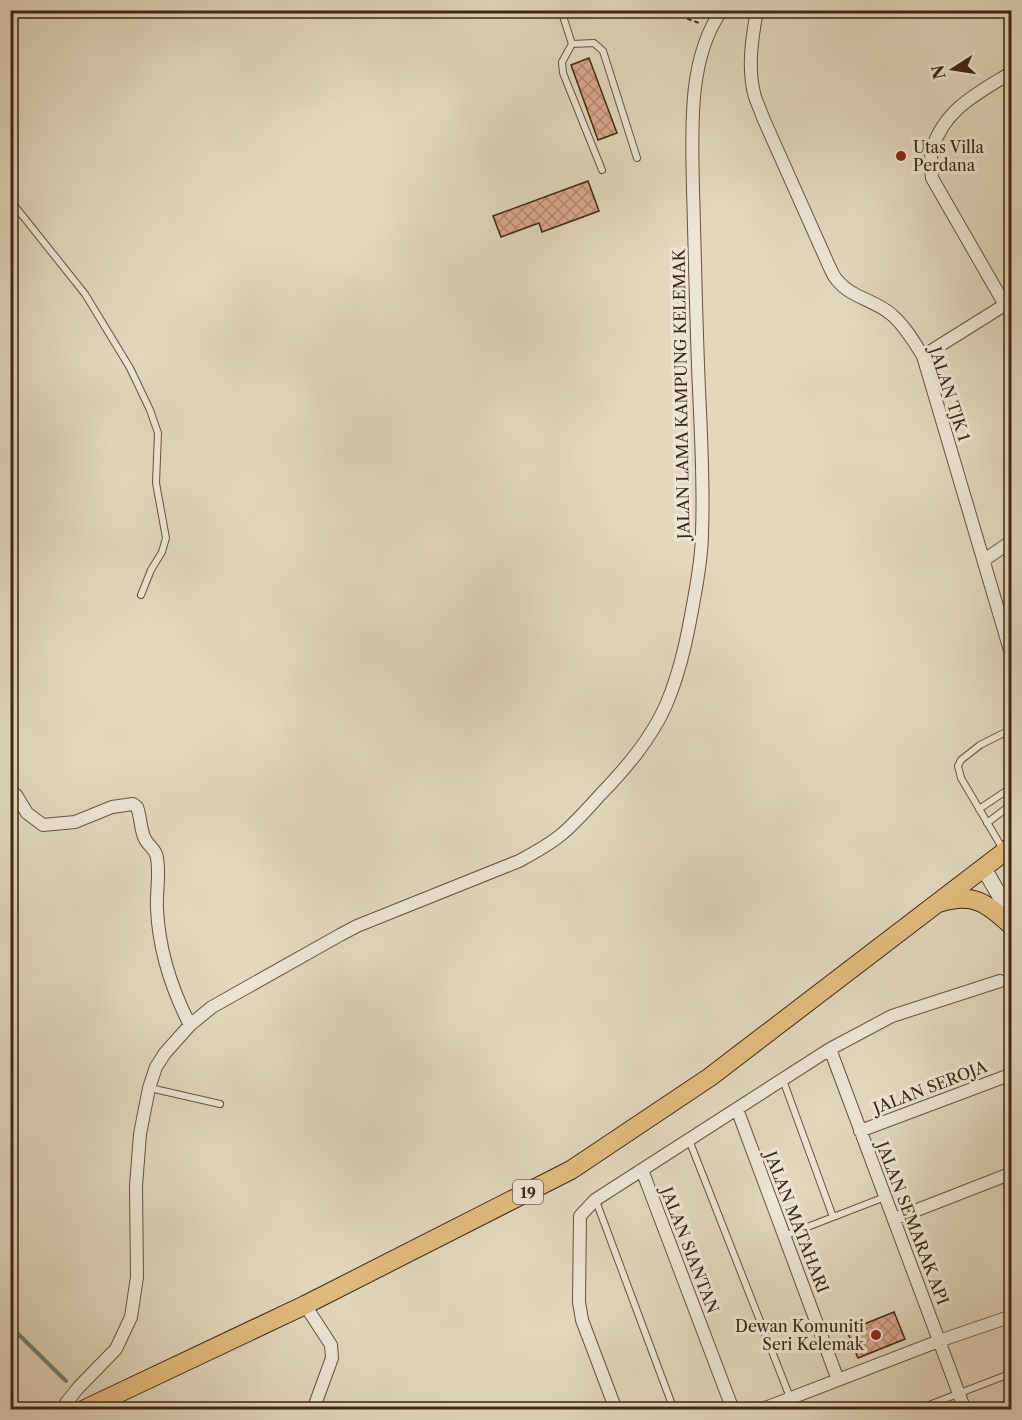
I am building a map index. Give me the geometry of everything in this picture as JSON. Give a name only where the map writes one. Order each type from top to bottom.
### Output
[{"type":"main road","name":"19","points":[[83,1410],[305,1305],[571,1170],[710,1077],[1008,848]]},
{"type":"main road","points":[[932,906],[961,898],[977,901],[1011,926]]},
{"type":"street","name":"JALAN LAMA KAMPUNG KELEMAK","points":[[68,1410],[66,1403],[116,1349],[131,1317],[137,1277],[136,1186],[140,1134],[149,1088],[156,1067],[165,1053],[190,1025],[212,1008],[292,961],[357,926],[500,870],[543,848],[568,828],[623,771],[648,737],[665,705],[677,673],[689,628],[702,534],[693,144],[696,82],[700,59],[705,40],[722,10]]},
{"type":"street","name":"JALAN TJK 1","points":[[757,10],[751,72],[755,96],[764,120],[837,281],[893,315],[923,356],[1011,657]]},
{"type":"street","points":[[923,356],[1008,303],[932,178],[931,166],[932,151],[943,124],[964,103],[1011,72]]},
{"type":"street","points":[[984,560],[1011,541]]},
{"type":"street","points":[[10,792],[16,795],[27,813],[43,825],[75,822],[112,807],[133,804],[138,807],[145,840],[153,848],[157,859],[157,927],[161,949],[174,993],[190,1025]]},
{"type":"street","points":[[983,867],[1011,917]]},
{"type":"street","points":[[616,1410],[582,1320],[579,1302],[580,1216],[595,1200],[830,1049],[892,1016],[1000,981]]},
{"type":"street","name":"JALAN SEMARAK API","points":[[830,1049],[965,1410]]},
{"type":"street","name":"JALAN SEROJA","points":[[860,1131],[1011,1074]]},
{"type":"street","name":"JALAN MATAHARI","points":[[737,1109],[838,1380]]},
{"type":"street","name":"JALAN SIANTAN","points":[[642,1170],[733,1410]]},
{"type":"street","points":[[894,1219],[1011,1173]]},
{"type":"street","points":[[305,1305],[331,1345],[332,1358],[313,1410]]},
{"type":"street","points":[[760,1410],[792,1404],[838,1380],[1011,1316]]},
{"type":"lane","points":[[561,10],[572,44],[562,62],[563,73],[603,170]]},
{"type":"lane","points":[[572,44],[594,43],[603,51],[637,158]]},
{"type":"lane","points":[[10,200],[85,294],[130,368],[158,433],[156,483],[166,538],[162,552],[151,570],[141,595]]},
{"type":"lane","points":[[1000,616],[1011,608]]},
{"type":"lane","points":[[1008,848],[987,823],[961,778],[958,766],[961,760],[980,745],[1010,731],[1011,739]]},
{"type":"lane","points":[[979,809],[1011,787]]},
{"type":"lane","points":[[987,823],[1011,804]]},
{"type":"lane","points":[[783,1079],[833,1218]]},
{"type":"lane","points":[[149,1088],[220,1104]]},
{"type":"lane","points":[[689,1140],[792,1404]]},
{"type":"lane","points":[[784,1236],[886,1197]]},
{"type":"lane","points":[[595,1200],[674,1410]]},
{"type":"lane","points":[[916,1410],[1011,1373]]},
{"type":"path","points":[[676,10],[680,16],[711,29]]},
{"type":"building","points":[[589,58],[617,133],[598,140],[571,65]]},
{"type":"building","points":[[588,181],[599,211],[542,232],[539,223],[501,237],[493,216]]},
{"type":"building","name":"Dewan Komuniti Seri Kelemak","points":[[894,1312],[905,1339],[858,1358],[847,1331]]},
{"type":"waterway","points":[[10,1326],[66,1381]]},
{"type":"place","name":"Utas Villa Perdana","points":[[901,156]]},
{"type":"place","name":"Dewan Komuniti Seri Kelemak","points":[[876,1335]]}]
